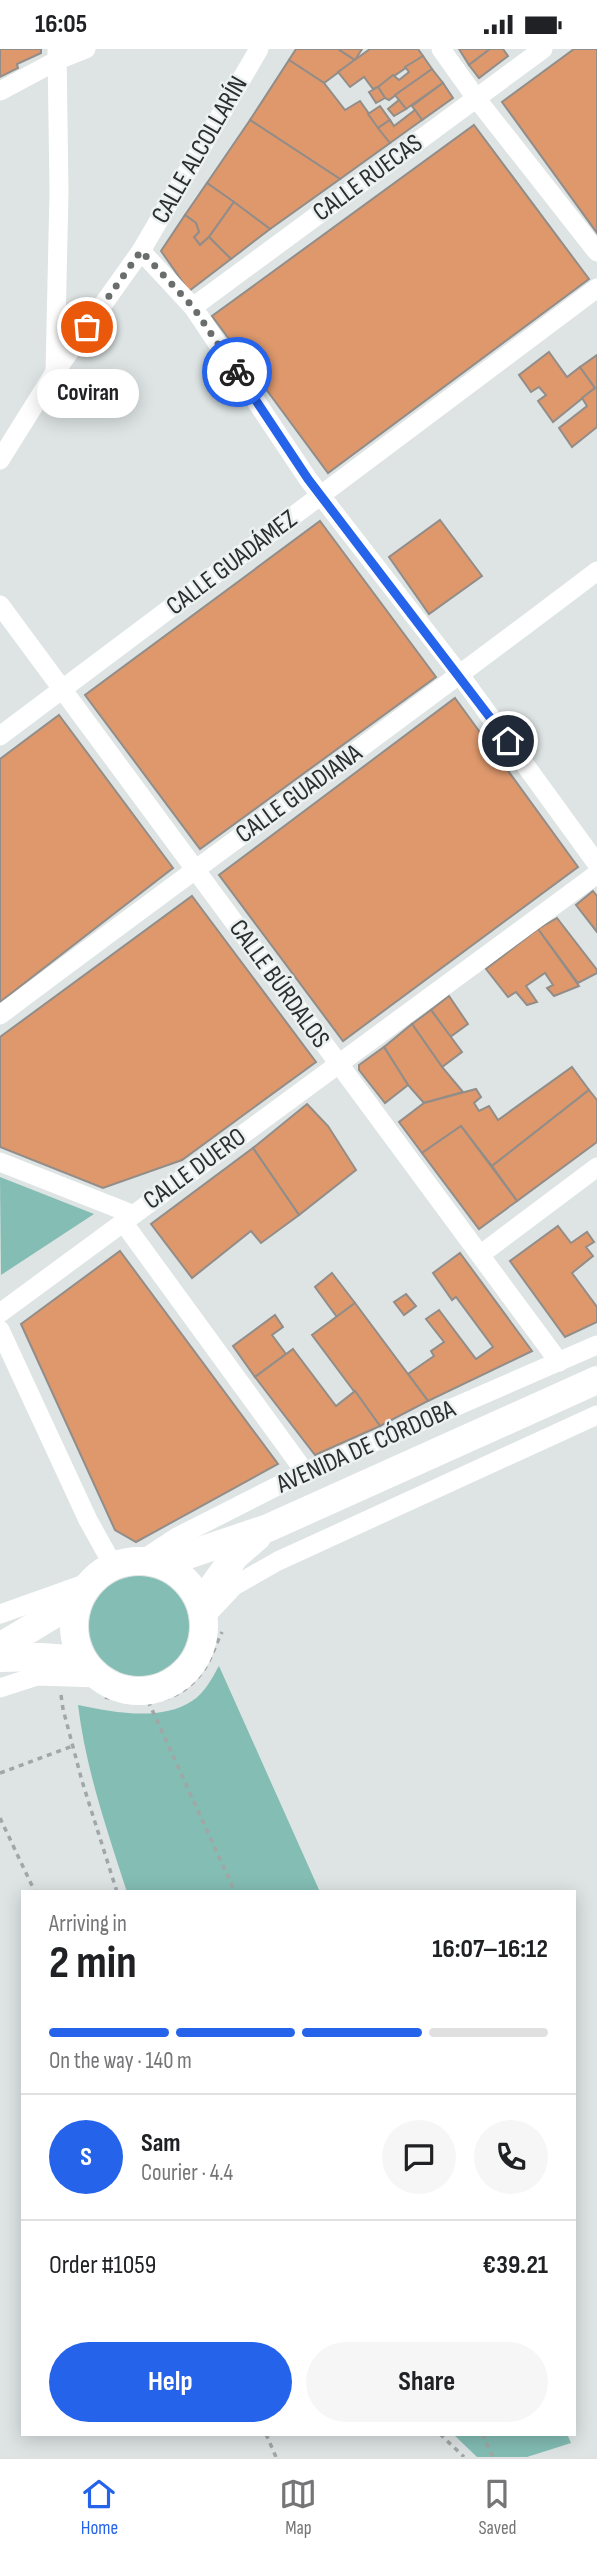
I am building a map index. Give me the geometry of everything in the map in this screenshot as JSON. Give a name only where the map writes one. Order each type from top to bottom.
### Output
[{"type":"street","points":[[0,91],[57,55],[86,49]]},
{"type":"street","name":"CALLE ALCOLLARÍN","points":[[0,460],[55,372],[141,251],[259,49]]},
{"type":"street","points":[[441,49],[597,253]]},
{"type":"street","name":"CALLE RUECAS","points":[[193,307],[543,49]]},
{"type":"street","points":[[55,372],[59,192],[57,55]]},
{"type":"street","points":[[141,251],[193,307],[321,496],[460,675],[597,864]]},
{"type":"street","name":"CALLE GUADÁMEZ","points":[[0,736],[597,288]]},
{"type":"street","name":"CALLE GUADIANA","points":[[0,1016],[597,571]]},
{"type":"street","name":"CALLE BÚRDALOS","points":[[0,605],[559,1363]]},
{"type":"street","name":"CALLE DUERO","points":[[0,1162],[127,1218],[340,1065],[597,874]]},
{"type":"street","points":[[480,1255],[597,1167]]},
{"type":"street","points":[[0,1313],[127,1218],[305,1472]]},
{"type":"street","points":[[0,1330],[89,1521],[113,1565]]},
{"type":"street","name":"AVENIDA DE CÓRDOBA","points":[[151,1562],[177,1537],[305,1472],[597,1345]]},
{"type":"street","name":"AVENIDA DE CÓRDOBA","points":[[151,1562],[268,1528],[597,1380]]},
{"type":"street","points":[[0,1658],[41,1657],[113,1687],[146,1697],[184,1674],[196,1658],[209,1617],[234,1586],[278,1561],[597,1415]]},
{"type":"street","name":"AVENIDA DE CÓRDOBA","points":[[209,1617],[235,1556],[268,1528]]},
{"type":"street","points":[[0,1647],[84,1591],[113,1565],[151,1562],[178,1573],[191,1586],[209,1617]]},
{"type":"street","points":[[0,1614],[84,1591]]},
{"type":"street","points":[[84,1591],[73,1629],[76,1645],[92,1678]]},
{"type":"street","points":[[0,1688],[37,1676],[92,1678]]},
{"type":"path","points":[[92,1678],[132,1703],[146,1697],[160,1701],[184,1691],[203,1671],[209,1617]]},
{"type":"path","points":[[60,1675],[63,1709],[116,1890]]},
{"type":"path","points":[[146,1697],[234,1890]]},
{"type":"path","points":[[0,1773],[73,1746]]},
{"type":"path","points":[[0,1818],[34,1890]]},
{"type":"path","points":[[267,2436],[276,2457]]},
{"type":"path","points":[[442,2436],[464,2457]]},
{"type":"path","points":[[483,2436],[493,2457]]},
{"type":"green space","points":[[0,1177],[94,1214],[1,1275]]},
{"type":"green space","points":[[139,1576],[158,1580],[174,1591],[185,1607],[189,1626],[185,1645],[174,1661],[158,1672],[139,1676],[120,1672],[104,1661],[93,1645],[89,1626],[93,1607],[104,1591],[120,1580]]},
{"type":"green space","points":[[219,1666],[319,1890],[126,1890],[92,1776],[78,1705],[136,1713],[166,1711],[197,1698]]},
{"type":"green space","points":[[455,2436],[568,2436],[571,2443],[527,2457],[477,2457]]},
{"type":"building","points":[[0,49],[41,49],[41,53],[17,64],[18,68],[0,77]]},
{"type":"building","points":[[296,49],[338,49],[355,60],[324,83],[289,60]]},
{"type":"building","points":[[338,49],[362,49],[355,60]]},
{"type":"building","points":[[370,49],[418,49],[423,56],[378,87],[373,89],[364,77],[350,87],[338,72]]},
{"type":"building","points":[[459,49],[490,49],[469,65]]},
{"type":"building","points":[[490,49],[503,49],[508,56],[479,78],[469,65]]},
{"type":"building","points":[[574,49],[597,49],[597,233],[502,102]]},
{"type":"building","points":[[423,56],[432,69],[389,100],[385,98],[378,87],[393,75],[399,80],[409,72],[405,67]]},
{"type":"building","points":[[289,60],[324,83],[345,110],[360,101],[390,143],[340,179],[250,120]]},
{"type":"building","points":[[432,69],[443,83],[406,109],[395,95]]},
{"type":"building","points":[[443,83],[453,98],[422,120],[412,106]]},
{"type":"building","points":[[378,87],[385,98],[376,103],[369,92]]},
{"type":"building","points":[[399,100],[406,109],[394,116],[388,109]]},
{"type":"building","points":[[380,106],[390,120],[378,128],[368,114]]},
{"type":"building","points":[[415,110],[422,120],[390,143],[378,128],[390,120],[394,126]]},
{"type":"building","points":[[250,120],[340,179],[270,229],[207,183]]},
{"type":"building","points":[[474,125],[589,279],[328,473],[212,316]]},
{"type":"building","points":[[207,183],[234,202],[200,245],[194,237],[199,232],[196,223],[185,215]]},
{"type":"building","points":[[234,202],[270,229],[231,259],[209,237]]},
{"type":"building","points":[[185,215],[196,223],[199,232],[194,237],[200,245],[209,237],[231,259],[189,291],[161,251]]},
{"type":"building","points":[[549,352],[567,377],[580,367],[595,388],[553,422],[538,401],[546,395],[539,387],[531,392],[519,375]]},
{"type":"building","points":[[597,355],[597,427],[572,447],[559,428],[587,406],[582,398],[595,388],[580,367]]},
{"type":"building","points":[[440,520],[482,576],[429,614],[389,557]]},
{"type":"building","points":[[320,521],[436,677],[200,849],[85,695]]},
{"type":"building","points":[[455,698],[578,867],[343,1041],[219,875]]},
{"type":"building","points":[[59,715],[173,868],[0,1002],[0,759]]},
{"type":"building","points":[[593,891],[597,896],[597,932],[576,905]]},
{"type":"building","points":[[192,896],[316,1062],[182,1160],[103,1188],[0,1147],[0,1037]]},
{"type":"building","points":[[557,918],[597,970],[597,973],[578,983],[538,929]]},
{"type":"building","points":[[538,929],[579,986],[554,996],[547,988],[553,985],[545,973],[526,986],[537,1002],[527,1005],[516,992],[508,997],[486,969]]},
{"type":"building","points":[[449,996],[468,1024],[450,1037],[431,1010]]},
{"type":"building","points":[[431,1010],[462,1052],[442,1067],[412,1024]]},
{"type":"building","points":[[412,1024],[463,1092],[424,1103],[408,1085],[384,1047]]},
{"type":"building","points":[[384,1047],[408,1085],[385,1103],[359,1070],[359,1065]]},
{"type":"building","points":[[572,1067],[589,1090],[492,1166],[461,1126],[422,1153],[399,1122],[424,1103],[476,1089],[481,1097],[474,1103],[479,1111],[489,1106],[498,1120]]},
{"type":"building","points":[[589,1090],[597,1100],[597,1142],[517,1201],[492,1166]]},
{"type":"building","points":[[307,1104],[328,1126],[356,1170],[299,1215],[253,1148]]},
{"type":"building","points":[[461,1126],[517,1201],[479,1229],[422,1153]]},
{"type":"building","points":[[253,1148],[299,1215],[261,1243],[251,1231],[192,1278],[151,1224]]},
{"type":"building","points":[[558,1226],[571,1243],[587,1232],[594,1242],[586,1247],[593,1256],[572,1273],[597,1307],[597,1322],[565,1337],[510,1261]]},
{"type":"building","points":[[120,1251],[278,1464],[136,1542],[115,1530],[21,1324]]},
{"type":"building","points":[[460,1253],[532,1351],[428,1401],[408,1374],[434,1356],[431,1351],[444,1342],[426,1319],[439,1310],[476,1359],[493,1347],[456,1297],[452,1300],[433,1273]]},
{"type":"building","points":[[332,1273],[355,1303],[337,1317],[315,1287]]},
{"type":"building","points":[[406,1294],[416,1306],[404,1315],[394,1302]]},
{"type":"building","points":[[355,1303],[428,1401],[380,1426],[312,1335]]},
{"type":"building","points":[[275,1315],[283,1327],[272,1335],[286,1354],[255,1377],[233,1346]]},
{"type":"building","points":[[293,1349],[336,1406],[355,1391],[380,1426],[315,1455],[255,1377]]},
{"type":"way so far","points":[[87,327],[141,251],[193,307],[237,372]]},
{"type":"place","name":"Coviran","points":[[87,327]]},
{"type":"route","points":[[237,372],[308,479],[508,741]]}]
